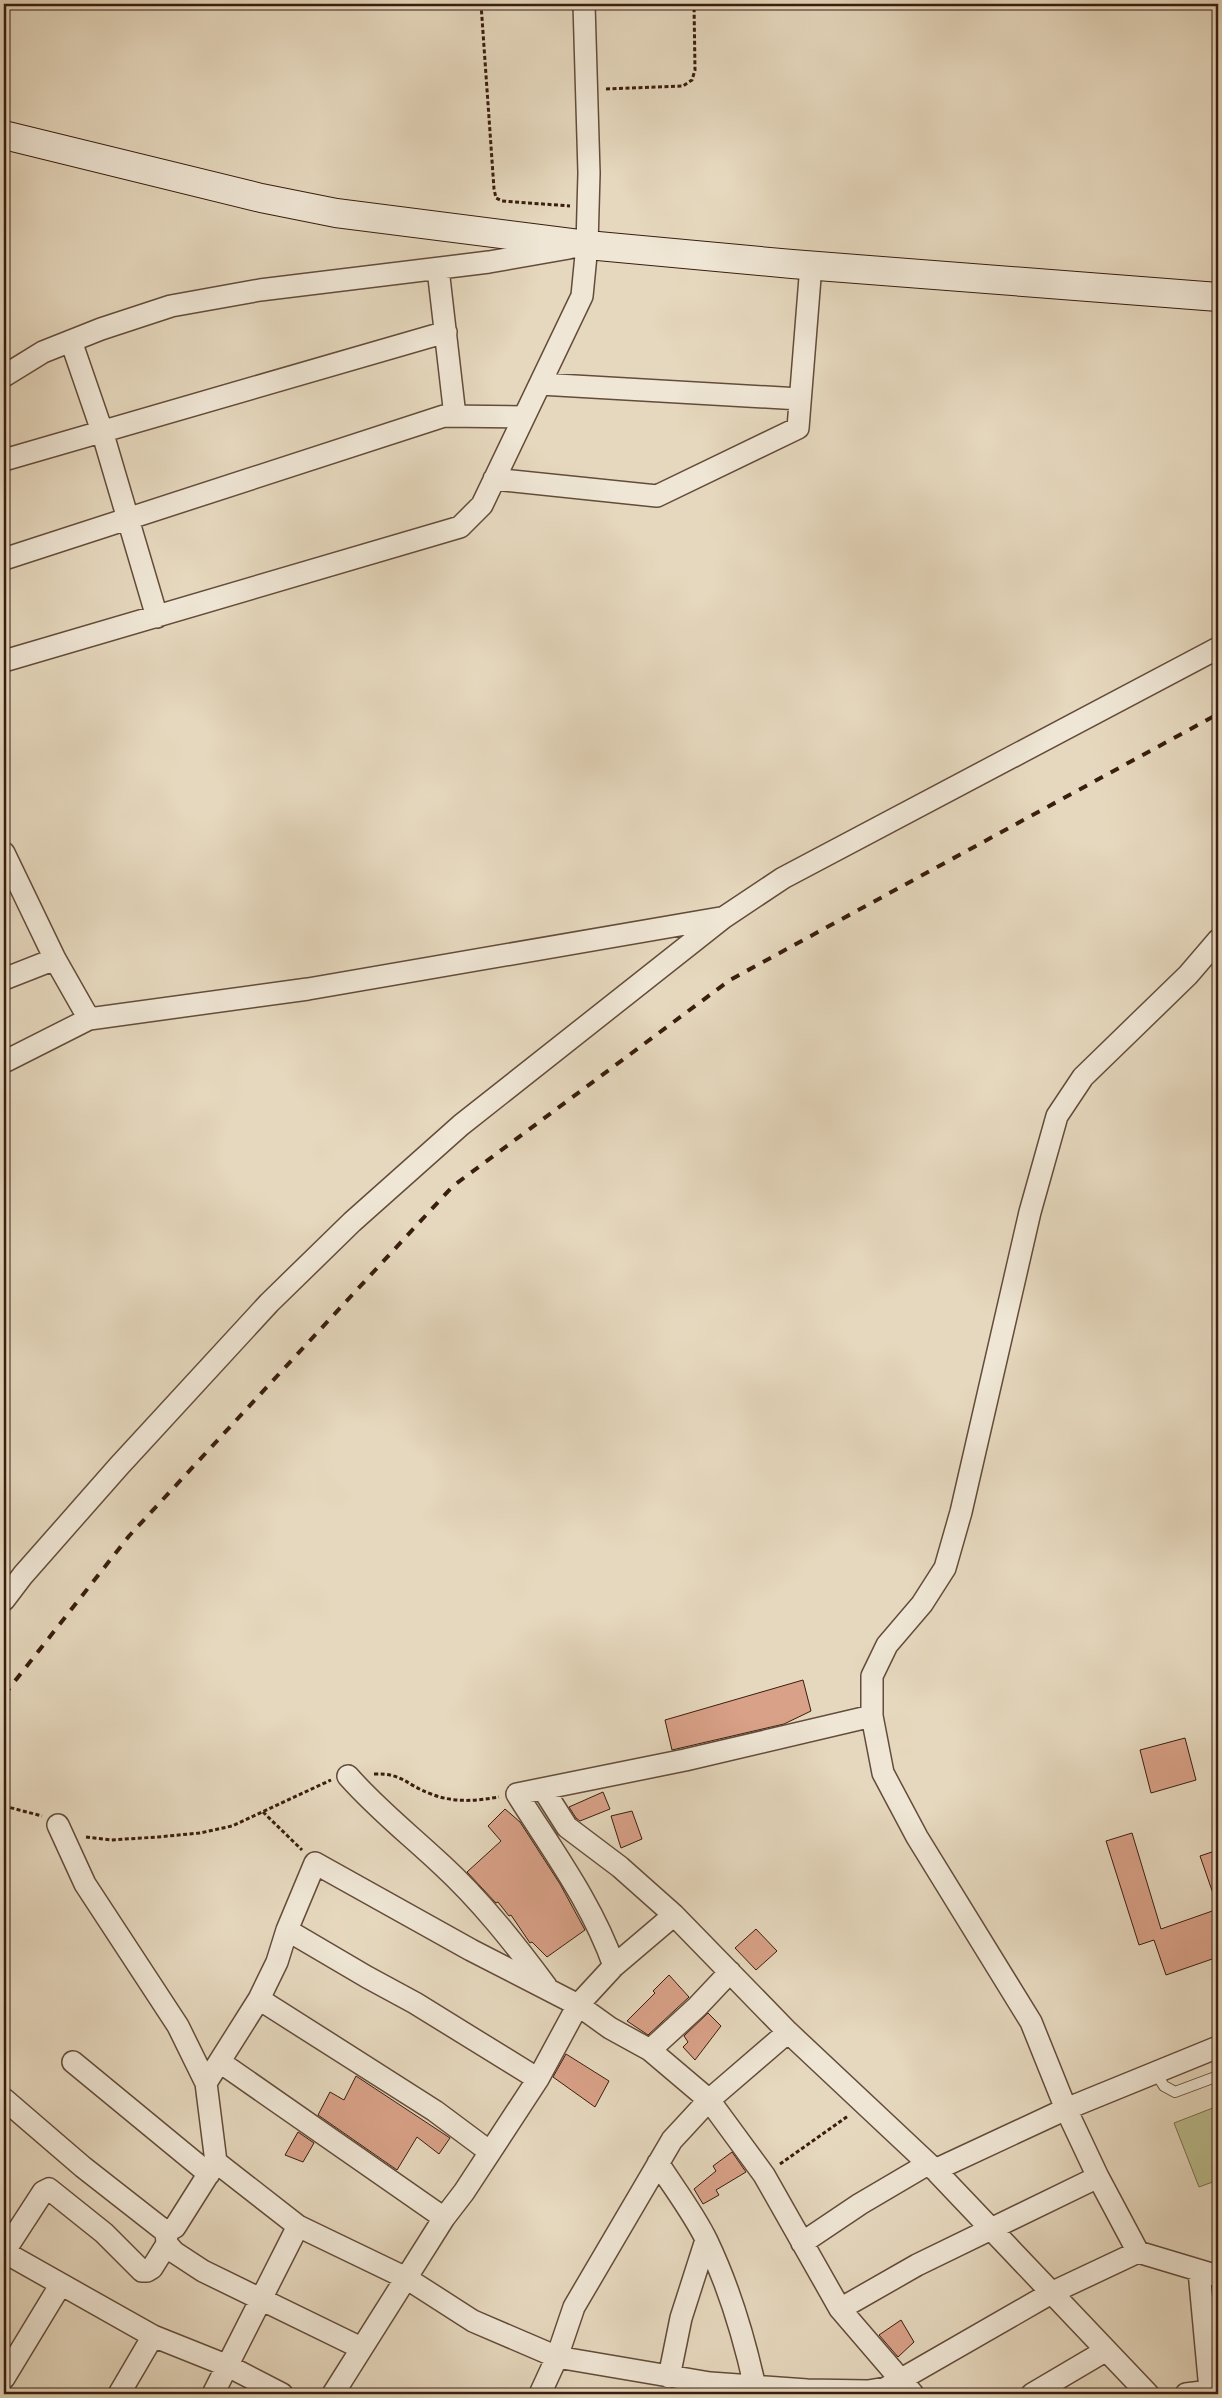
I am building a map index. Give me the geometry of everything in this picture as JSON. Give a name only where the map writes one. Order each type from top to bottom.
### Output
[{"type":"street","points":[[4,661],[460,526],[482,505],[582,296],[587,244],[589,173],[584,4]]},
{"type":"street","points":[[4,135],[252,196],[336,213],[587,244],[811,265],[1218,297]]},
{"type":"street","points":[[4,376],[43,352],[171,306],[260,290],[489,262],[587,244]]},
{"type":"street","points":[[494,479],[657,496],[798,428],[811,265]]},
{"type":"street","points":[[438,269],[455,416]]},
{"type":"street","points":[[4,460],[446,332]]},
{"type":"street","points":[[71,341],[102,431],[157,617]]},
{"type":"street","points":[[540,384],[800,399]]},
{"type":"street","points":[[4,559],[444,416],[524,416]]},
{"type":"street","points":[[4,1600],[23,1575],[119,1466],[242,1332],[352,1222],[461,1125],[723,918],[783,878],[1218,648]]},
{"type":"street","points":[[4,853],[9,877],[89,1019]]},
{"type":"street","points":[[4,1062],[89,1019],[308,989],[723,918]]},
{"type":"street","points":[[1138,2252],[1098,2177],[1066,2109],[1031,2022],[917,1837],[883,1773],[872,1716],[872,1676],[887,1645],[936,1585],[945,1568],[961,1512],[1030,1212],[1057,1116],[1083,1077],[1188,975],[1218,940]]},
{"type":"street","points":[[4,979],[54,959]]},
{"type":"street","points":[[614,1966],[604,1938],[585,1900],[517,1794],[685,1760],[872,1716]]},
{"type":"street","points":[[348,1776],[374,1805],[442,1865],[496,1921],[548,1989]]},
{"type":"street","points":[[543,1789],[567,1827],[620,1867],[674,1915],[788,2032],[932,2167],[1052,2292],[1105,2351],[1148,2394]]},
{"type":"street","points":[[58,1825],[85,1884],[178,2026],[206,2083],[213,2168],[166,2238],[152,2268],[142,2271],[104,2233],[49,2189],[44,2192],[4,2252],[153,2336],[228,2366],[282,2394]]},
{"type":"street","points":[[206,2083],[260,1999],[277,1962],[287,1930],[315,1863],[471,1950],[578,2005],[610,2028],[650,2050],[709,2100],[764,2175],[840,2309],[907,2388]]},
{"type":"street","points":[[333,2394],[444,2218],[538,2079],[578,2005],[614,1966],[674,1915]]},
{"type":"street","points":[[287,1930],[367,1978],[415,2003],[538,2079]]},
{"type":"street","points":[[650,2050],[697,2008],[730,1972]]},
{"type":"street","points":[[260,1999],[435,2111],[490,2152]]},
{"type":"street","points":[[540,2394],[557,2357],[574,2307],[672,2140],[709,2100],[788,2032]]},
{"type":"street","points":[[802,2243],[860,2204],[932,2167],[1066,2109],[1218,2047]]},
{"type":"street","points":[[73,2062],[213,2168],[298,2226],[406,2278],[473,2321],[557,2357],[669,2377],[755,2387],[868,2391],[886,2388],[907,2388],[1052,2292],[1138,2252],[1209,2273],[1214,2390],[1186,2394]]},
{"type":"street","points":[[220,2062],[444,2218]]},
{"type":"street","points":[[4,2099],[166,2238],[174,2252],[203,2271],[361,2348]]},
{"type":"street","points":[[658,2163],[706,2240],[741,2331],[755,2387]]},
{"type":"street","points":[[840,2309],[917,2265],[1098,2177]]},
{"type":"street","points":[[213,2394],[298,2226]]},
{"type":"street","points":[[669,2377],[680,2318],[706,2240]]},
{"type":"street","points":[[4,2378],[61,2284]]},
{"type":"street","points":[[119,2394],[153,2336]]},
{"type":"street","points":[[1032,2394],[1105,2351]]},
{"type":"lane","points":[[1156,2072],[1164,2086],[1176,2092],[1218,2076]]},
{"type":"path","points":[[481,4],[496,198],[502,201],[588,207]]},
{"type":"path","points":[[586,90],[683,86],[692,80],[695,70],[694,4]]},
{"type":"path","points":[[4,1806],[37,1813],[58,1825],[88,1838],[111,1840],[200,1833],[232,1826],[308,1792],[326,1781],[348,1776],[389,1773],[401,1777],[429,1794],[451,1800],[472,1802],[517,1794]]},
{"type":"path","points":[[263,1812],[315,1863]]},
{"type":"path","points":[[764,2175],[865,2104]]},
{"type":"green space","points":[[1218,2106],[1218,2180],[1199,2187],[1174,2123]]},
{"type":"building","points":[[803,1680],[811,1711],[784,1724],[672,1750],[665,1720]]},
{"type":"building","points":[[1185,1738],[1196,1780],[1151,1793],[1140,1750]]},
{"type":"building","points":[[603,1792],[610,1809],[580,1821],[576,1818],[569,1807]]},
{"type":"building","points":[[505,1809],[520,1822],[560,1884],[585,1930],[547,1957],[532,1942],[530,1943],[511,1915],[509,1916],[498,1902],[496,1903],[467,1872],[501,1841],[488,1826]]},
{"type":"building","points":[[632,1811],[642,1839],[621,1848],[611,1816]]},
{"type":"building","points":[[1132,1833],[1161,1929],[1218,1909],[1218,1957],[1166,1975],[1154,1940],[1139,1945],[1106,1841]]},
{"type":"building","points":[[1218,1850],[1218,1902],[1216,1902],[1200,1856]]},
{"type":"building","points":[[756,1929],[777,1951],[756,1970],[735,1948]]},
{"type":"building","points":[[669,1975],[689,1997],[648,2035],[627,2021],[655,1993],[653,1991]]},
{"type":"building","points":[[708,2013],[721,2026],[695,2060],[683,2047],[688,2042],[684,2036]]},
{"type":"building","points":[[566,2054],[609,2081],[595,2107],[553,2077]]},
{"type":"building","points":[[356,2076],[450,2138],[439,2154],[417,2137],[397,2170],[318,2115],[330,2092],[344,2100]]},
{"type":"building","points":[[298,2132],[314,2143],[303,2162],[285,2155]]},
{"type":"building","points":[[732,2152],[746,2172],[716,2190],[719,2195],[703,2204],[694,2189],[716,2171],[713,2166]]},
{"type":"building","points":[[901,2320],[914,2342],[898,2357],[879,2335]]},
{"type":"railway","points":[[4,1695],[129,1536],[453,1186],[730,980],[1218,714]]}]
